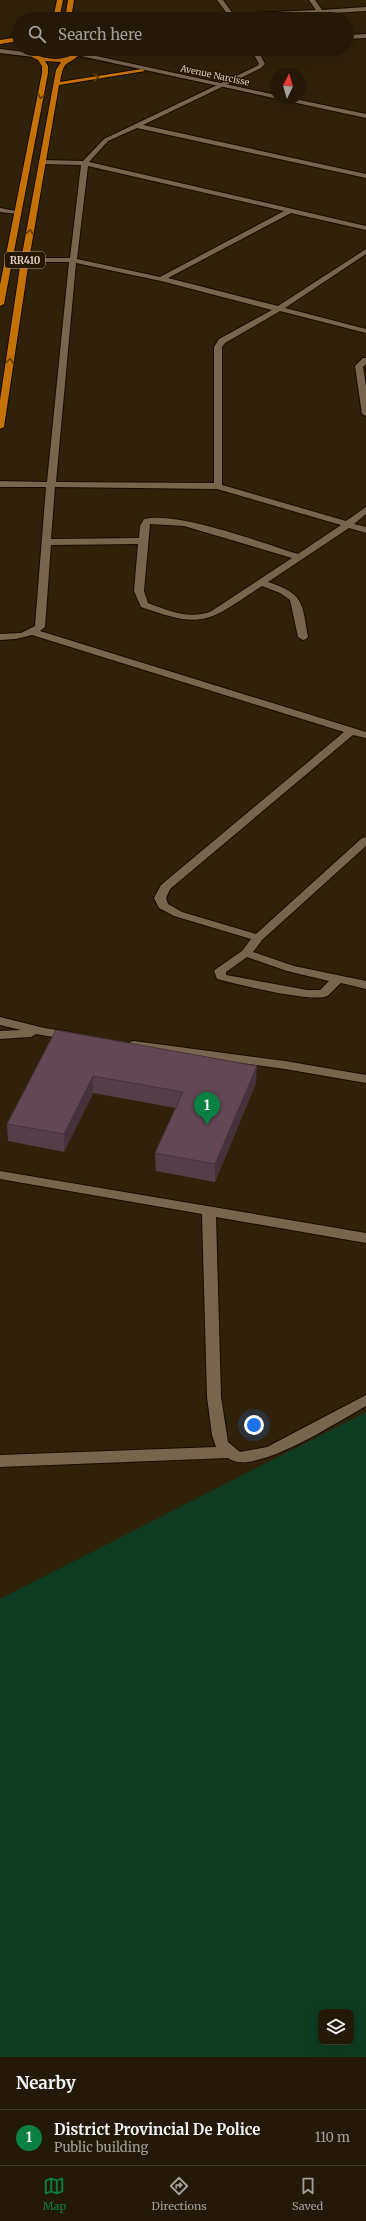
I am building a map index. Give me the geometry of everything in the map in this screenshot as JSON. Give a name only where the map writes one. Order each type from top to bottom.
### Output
[{"type":"highway","points":[[57,12],[60,0]]},
{"type":"highway","points":[[69,12],[71,0]]},
{"type":"highway","points":[[0,42],[12,40]]},
{"type":"highway","points":[[35,56],[41,59],[68,59],[71,56]]},
{"type":"highway","name":"RR410","points":[[0,304],[45,73],[45,66],[41,59]]},
{"type":"highway","name":"RR410","points":[[0,427],[25,260],[59,70],[68,59]]},
{"type":"highway","points":[[57,84],[142,71]]},
{"type":"street","points":[[220,0],[229,12]]},
{"type":"street","points":[[312,0],[321,12],[366,9]]},
{"type":"street","points":[[354,37],[366,36]]},
{"type":"street","points":[[0,47],[12,48]]},
{"type":"street","points":[[0,51],[12,52]]},
{"type":"street","name":"Avenue Narcisse","points":[[95,56],[150,71],[270,96]]},
{"type":"street","points":[[132,66],[137,58],[141,56]]},
{"type":"street","points":[[0,637],[23,636],[40,626],[51,484],[73,260],[85,163],[106,140],[139,126],[253,71],[262,64],[258,56]]},
{"type":"street","name":"Avenue Narcisse","points":[[68,59],[150,71]]},
{"type":"street","points":[[306,103],[366,116]]},
{"type":"street","points":[[139,126],[366,176]]},
{"type":"street","points":[[42,162],[85,163],[366,228]]},
{"type":"street","points":[[0,210],[18,212]]},
{"type":"street","points":[[161,279],[289,211]]},
{"type":"street","points":[[218,486],[218,347],[222,341],[279,309],[366,251]]},
{"type":"street","points":[[25,260],[73,260],[161,279],[366,331]]},
{"type":"street","points":[[366,360],[359,366],[366,414]]},
{"type":"street","points":[[0,484],[218,486],[366,530]]},
{"type":"street","points":[[299,557],[185,523],[147,521],[144,526],[139,591],[144,605],[179,617],[203,618],[213,614],[299,557],[366,510]]},
{"type":"street","points":[[46,542],[143,541]]},
{"type":"street","points":[[260,582],[288,592],[294,597],[298,603],[303,637]]},
{"type":"street","points":[[32,632],[366,735]]},
{"type":"street","points":[[258,938],[178,914],[163,906],[160,898],[165,888],[351,731]]},
{"type":"street","points":[[337,980],[323,993],[307,994],[224,978],[220,975],[220,971],[246,953],[258,938],[366,840]]},
{"type":"street","points":[[246,953],[291,969],[366,985]]},
{"type":"street","points":[[0,1021],[44,1032],[83,1038]]},
{"type":"street","points":[[0,1034],[44,1032]]},
{"type":"street","points":[[122,1043],[285,1065],[366,1079]]},
{"type":"street","points":[[0,1175],[366,1238]]},
{"type":"street","points":[[210,1212],[214,1397],[218,1435],[222,1445],[238,1457],[248,1457],[272,1451],[366,1400]]},
{"type":"street","points":[[0,1462],[230,1452]]},
{"type":"green space","points":[[366,1412],[366,2057],[0,2057],[0,1599]]},
{"type":"building","points":[[56,1030],[257,1066],[215,1164],[155,1153],[183,1092],[93,1076],[64,1134],[7,1124]]},
{"type":"place","name":"District Provincial De Police","points":[[207,1125]]}]
